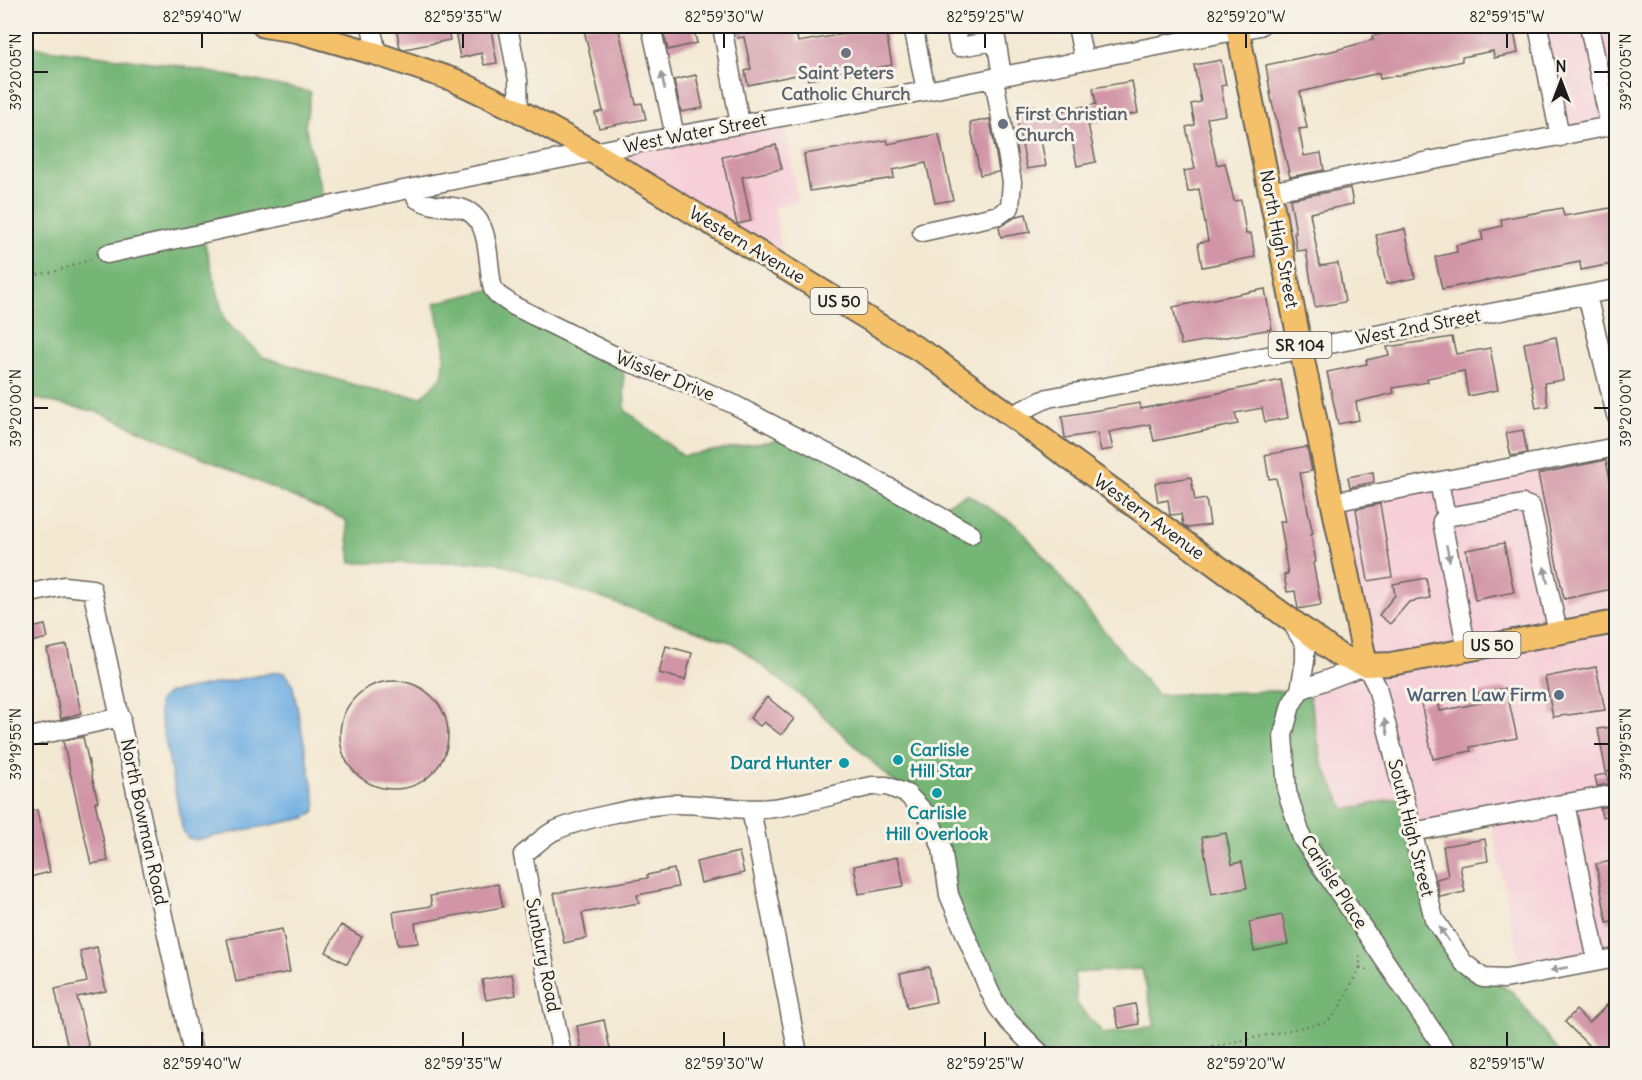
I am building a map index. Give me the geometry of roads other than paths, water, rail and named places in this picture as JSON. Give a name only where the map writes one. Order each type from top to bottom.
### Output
[{"type":"main road","name":"Western Avenue","points":[[264,26],[297,30],[454,80],[519,111],[595,153],[932,357],[1340,656],[1366,665]]},
{"type":"main road","name":"North High Street","points":[[1238,28],[1269,192],[1366,665]]},
{"type":"main road","name":"US 50","points":[[1366,665],[1391,664],[1617,622]]},
{"type":"street","points":[[371,26],[377,54]]},
{"type":"street","points":[[508,26],[518,80],[519,111]]},
{"type":"street","points":[[651,26],[675,136]]},
{"type":"street","points":[[722,26],[740,124]]},
{"type":"street","points":[[913,26],[926,91]]},
{"type":"street","points":[[921,232],[999,215],[1010,207],[1012,182],[998,77],[995,33],[959,47],[955,26]]},
{"type":"street","points":[[1077,26],[1084,60]]},
{"type":"street","name":"West Water Street","points":[[107,254],[412,188],[675,136],[926,91],[1238,28],[1260,26]]},
{"type":"street","points":[[1538,26],[1560,137]]},
{"type":"street","points":[[1269,192],[1613,125],[1589,26]]},
{"type":"street","name":"Wissler Drive","points":[[412,188],[417,199],[429,205],[460,208],[472,213],[479,220],[484,233],[493,289],[514,306],[623,360],[731,403],[844,462],[971,534]]},
{"type":"street","name":"West 2nd Street","points":[[1010,416],[1048,398],[1617,289]]},
{"type":"street","points":[[1587,295],[1617,415]]},
{"type":"street","points":[[1333,502],[1617,447]]},
{"type":"street","points":[[1439,482],[1446,517]]},
{"type":"street","points":[[1467,650],[1442,521],[1446,517],[1522,504],[1531,507],[1558,633]]},
{"type":"street","name":"North Bowman Road","points":[[26,594],[64,586],[92,589],[193,1054]]},
{"type":"street","name":"Carlisle Place","points":[[1290,619],[1305,645],[1300,690],[1292,705],[1283,735],[1287,792],[1302,838],[1448,1054]]},
{"type":"street","points":[[1300,690],[1366,665]]},
{"type":"street","name":"South High Street","points":[[1366,665],[1377,687],[1434,919],[1463,962],[1483,978],[1505,979],[1597,962]]},
{"type":"street","points":[[26,738],[121,717]]},
{"type":"street","points":[[798,1054],[752,809],[774,808],[872,786],[887,786],[907,794],[928,816],[942,848],[949,895],[997,1006],[1041,1054]]},
{"type":"street","points":[[1412,831],[1617,794]]},
{"type":"street","points":[[1565,803],[1597,962],[1617,958]]},
{"type":"street","name":"Sunbury Road","points":[[562,1054],[523,855],[553,832],[614,814],[672,804],[752,809]]},
{"type":"water","points":[[277,672],[285,673],[292,682],[316,803],[315,811],[305,818],[196,840],[188,838],[183,831],[159,701],[168,693]]},
{"type":"place","name":"Saint Peters Catholic Church","points":[[846,53]]},
{"type":"place","name":"First Christian Church","points":[[1003,124]]},
{"type":"place","name":"Warren Law Firm","points":[[1559,695]]},
{"type":"place","name":"Carlisle Hill Star","points":[[898,760]]},
{"type":"place","name":"Dard Hunter","points":[[844,763]]},
{"type":"place","name":"Carlisle Hill Overlook","points":[[937,793]]}]
